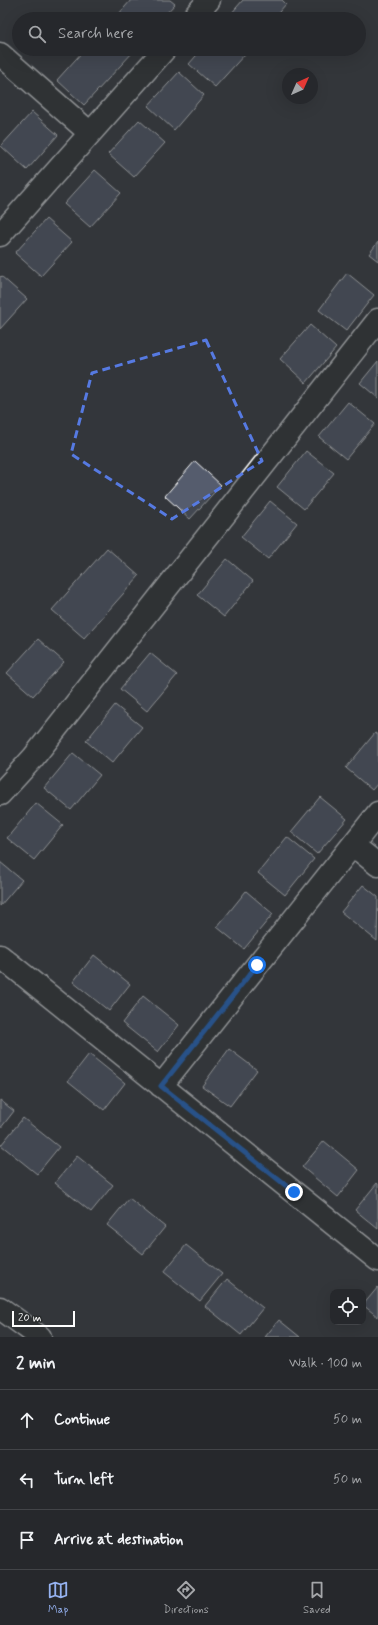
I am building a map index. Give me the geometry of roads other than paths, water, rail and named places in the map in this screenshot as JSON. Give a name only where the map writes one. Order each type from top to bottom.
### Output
[{"type":"street","points":[[198,12],[209,0]]},
{"type":"street","points":[[0,54],[90,133]]},
{"type":"street","points":[[0,235],[159,56]]},
{"type":"street","points":[[0,794],[33,758],[378,320]]},
{"type":"street","points":[[161,1086],[378,814]]},
{"type":"street","points":[[352,845],[378,865]]},
{"type":"street","points":[[0,956],[378,1260]]},
{"type":"street","points":[[0,1308],[40,1337]]}]
